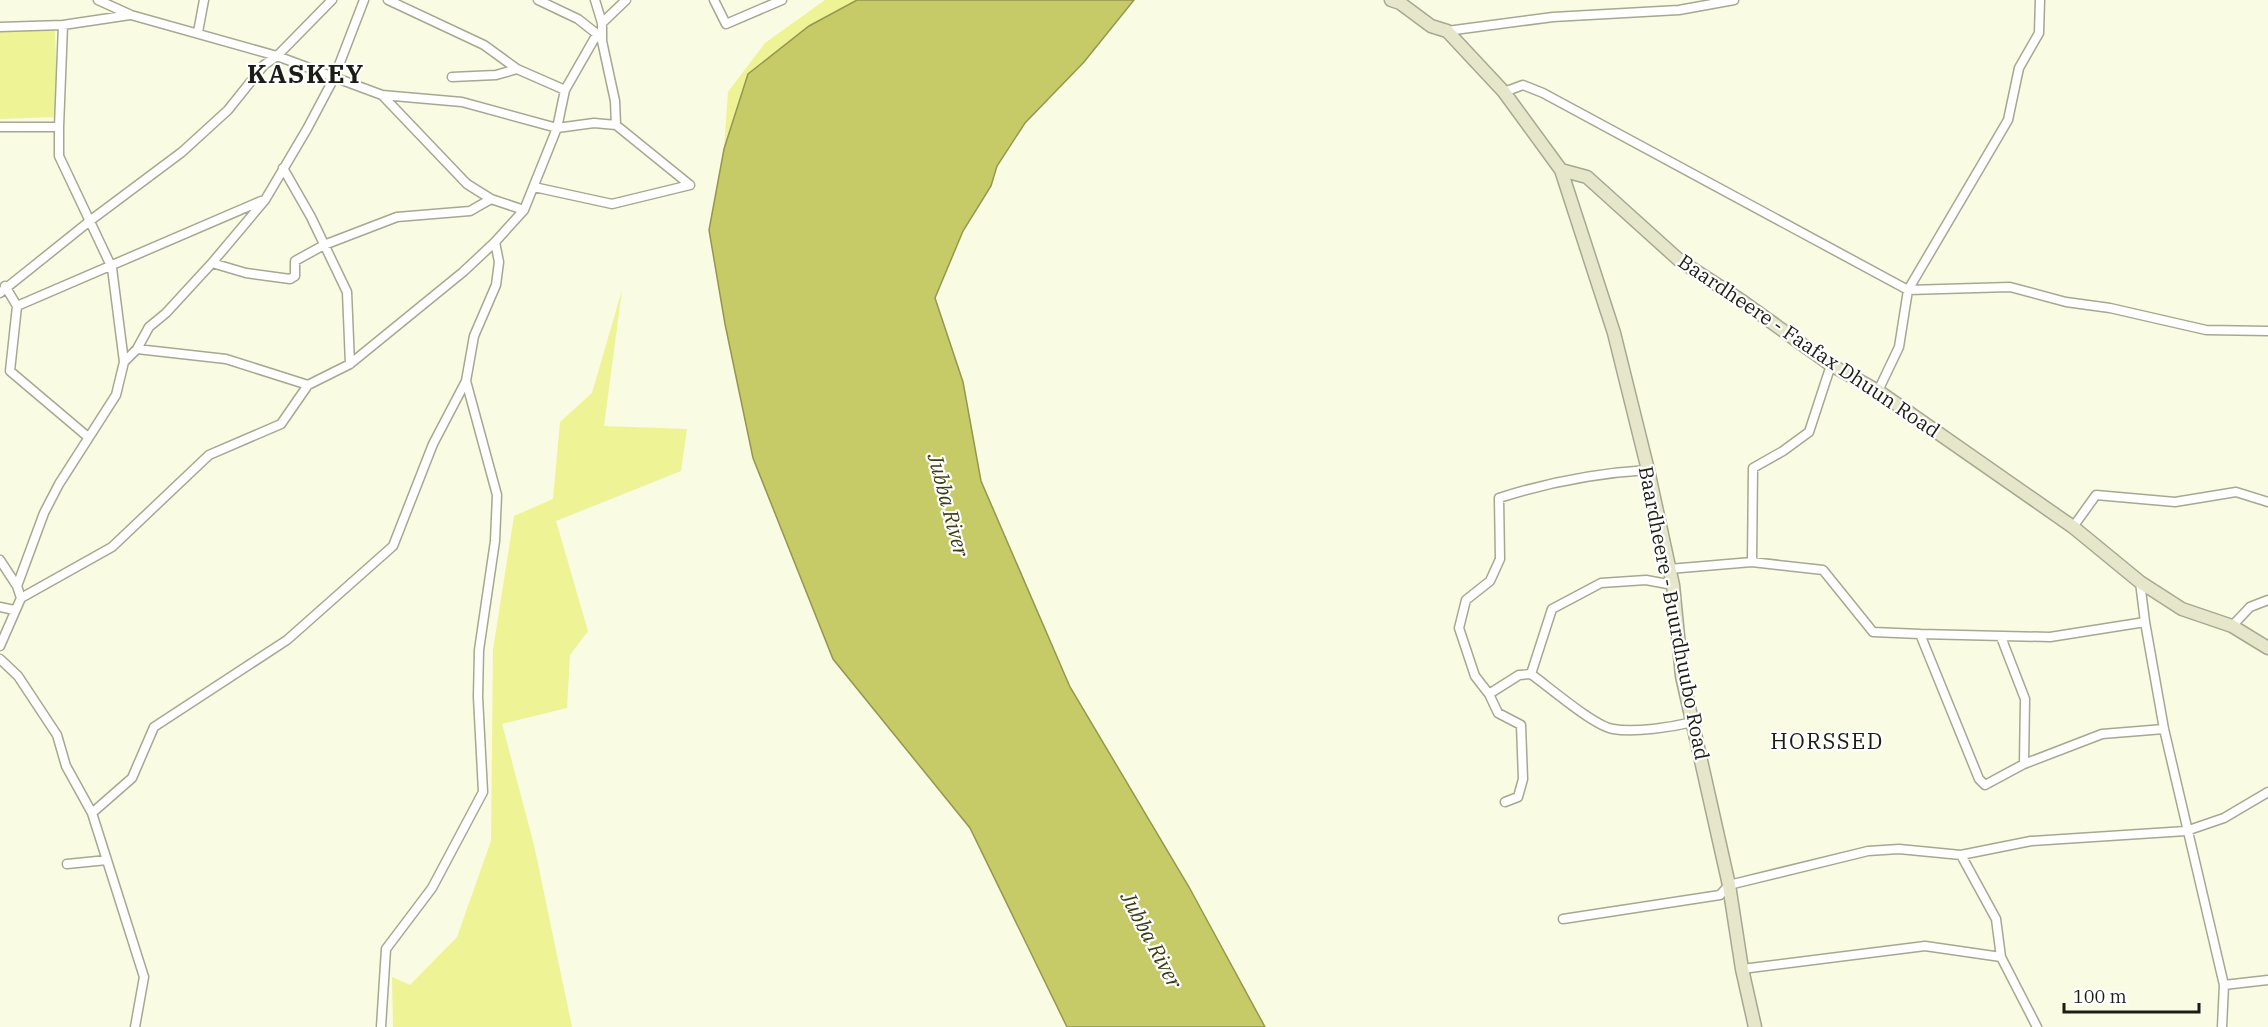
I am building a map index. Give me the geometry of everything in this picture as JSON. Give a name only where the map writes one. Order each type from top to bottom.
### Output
[{"type":"main road","points":[[1391,0],[1400,3],[1431,26],[1447,31],[1504,92],[1561,170]]},
{"type":"main road","name":"Baardheere - Faafax Dhuun Road","points":[[1561,170],[1587,177],[1679,260],[1742,301],[1831,365],[1878,391],[2073,527],[2140,582],[2182,609],[2232,626],[2268,648]]},
{"type":"main road","name":"Baardheere - Buurdhuubo Road","points":[[1561,170],[1614,333],[1648,470],[1673,585],[1682,676],[1729,885],[1742,969],[1755,1027]]},
{"type":"street","points":[[98,0],[131,15],[277,56],[382,95],[462,102],[557,128],[594,123],[616,125],[690,185],[612,204],[534,187]]},
{"type":"street","points":[[198,32],[204,0]]},
{"type":"street","points":[[124,362],[137,349],[149,327],[166,313],[265,200],[334,78],[364,0]]},
{"type":"street","points":[[388,0],[484,45],[517,69],[565,90]]},
{"type":"street","points":[[538,0],[578,19],[599,38],[615,101],[616,125]]},
{"type":"street","points":[[0,646],[21,598],[112,547],[209,455],[282,424],[308,385],[350,364],[464,272],[495,242],[524,210],[557,128],[565,90],[599,38],[602,23],[595,0]]},
{"type":"street","points":[[602,23],[626,0]]},
{"type":"street","points":[[714,0],[726,24],[782,0]]},
{"type":"street","points":[[1447,31],[1553,17],[1679,10],[1734,0]]},
{"type":"street","points":[[1878,391],[1899,347],[1908,290],[2008,120],[2019,68],[2039,33],[2040,0]]},
{"type":"street","points":[[88,437],[10,371],[18,306],[3,289],[182,152],[228,110],[264,65],[277,56],[328,1]]},
{"type":"street","points":[[0,27],[63,25],[131,15]]},
{"type":"street","points":[[17,586],[44,513],[88,437],[116,395],[124,362],[112,268],[59,156],[63,25]]},
{"type":"street","points":[[452,77],[496,75],[517,69]]},
{"type":"street","points":[[1504,92],[1523,85],[1543,93],[1908,290],[2010,287],[2066,302],[2110,308],[2206,330],[2268,331]]},
{"type":"street","points":[[382,95],[467,184],[491,199],[524,210]]},
{"type":"street","points":[[0,127],[59,127]]},
{"type":"street","points":[[283,168],[303,200],[347,292],[350,364]]},
{"type":"street","points":[[212,262],[246,273],[290,279],[295,276],[295,261],[324,245],[397,217],[470,210],[491,199]]},
{"type":"street","points":[[18,306],[112,268],[265,200]]},
{"type":"street","points":[[92,813],[132,778],[154,726],[287,640],[393,546],[433,444],[466,381],[474,336],[496,285],[499,262],[495,242]]},
{"type":"street","points":[[137,349],[226,359],[308,385]]},
{"type":"street","points":[[1752,562],[1753,468],[1784,451],[1809,432],[1831,365]]},
{"type":"street","points":[[381,1027],[386,949],[432,888],[483,792],[478,697],[479,650],[495,541],[497,495],[466,381]]},
{"type":"street","points":[[1505,802],[1518,797],[1523,779],[1521,724],[1498,713],[1489,694],[1475,676],[1459,628],[1466,600],[1490,581],[1500,559],[1499,498],[1543,484],[1599,473],[1648,470]]},
{"type":"street","points":[[2073,527],[2096,495],[2175,502],[2236,492],[2268,502]]},
{"type":"street","points":[[0,560],[17,586],[21,598]]},
{"type":"street","points":[[1669,569],[1752,562],[1823,570],[1873,632],[2050,637],[2145,622]]},
{"type":"street","points":[[1531,674],[1552,609],[1601,583],[1646,580],[1673,585]]},
{"type":"street","points":[[2140,582],[2164,729],[2186,831],[2224,985],[2222,1027]]},
{"type":"street","points":[[2232,626],[2250,607],[2268,600]]},
{"type":"street","points":[[0,607],[14,610]]},
{"type":"street","points":[[1920,634],[1979,779],[1985,785],[2024,764],[2102,734],[2164,729]]},
{"type":"street","points":[[2001,637],[2025,699],[2024,764]]},
{"type":"street","points":[[0,659],[18,676],[57,735],[66,766],[92,813],[144,977],[135,1027]]},
{"type":"street","points":[[1489,694],[1519,675],[1531,674],[1579,709],[1614,730],[1665,729],[1693,722]]},
{"type":"street","points":[[1563,919],[1720,895],[1729,885],[1868,851],[1899,849],[1961,855],[2031,841],[2186,831],[2224,818],[2268,792]]},
{"type":"street","points":[[1961,855],[1996,919],[2001,957],[2037,1027]]},
{"type":"street","points":[[67,864],[106,860]]},
{"type":"street","points":[[1742,969],[1925,946],[2001,957]]},
{"type":"street","points":[[2224,985],[2268,980]]},
{"type":"shaded area","points":[[825,0],[857,0],[809,26],[748,74],[724,149],[728,92],[765,43]]},
{"type":"shaded area","points":[[55,30],[58,117],[0,119],[0,32]]},
{"type":"shaded area","points":[[622,290],[604,426],[687,429],[681,471],[556,521],[588,631],[570,655],[567,708],[502,724],[534,845],[572,1027],[393,1027],[392,977],[410,985],[457,937],[491,841],[493,650],[514,516],[553,499],[560,422],[592,393]]},
{"type":"water","name":"Jubba River","points":[[857,0],[1134,0],[1084,62],[1025,123],[997,166],[991,186],[963,231],[935,298],[963,382],[981,481],[1070,687],[1189,887],[1265,1027],[1067,1027],[970,828],[833,659],[753,458],[725,324],[709,230],[724,149],[748,74],[809,26]]},
{"type":"district","name":"KASKEY","points":[[306,74]]},
{"type":"district","name":"HORSSED","points":[[1827,741]]}]
